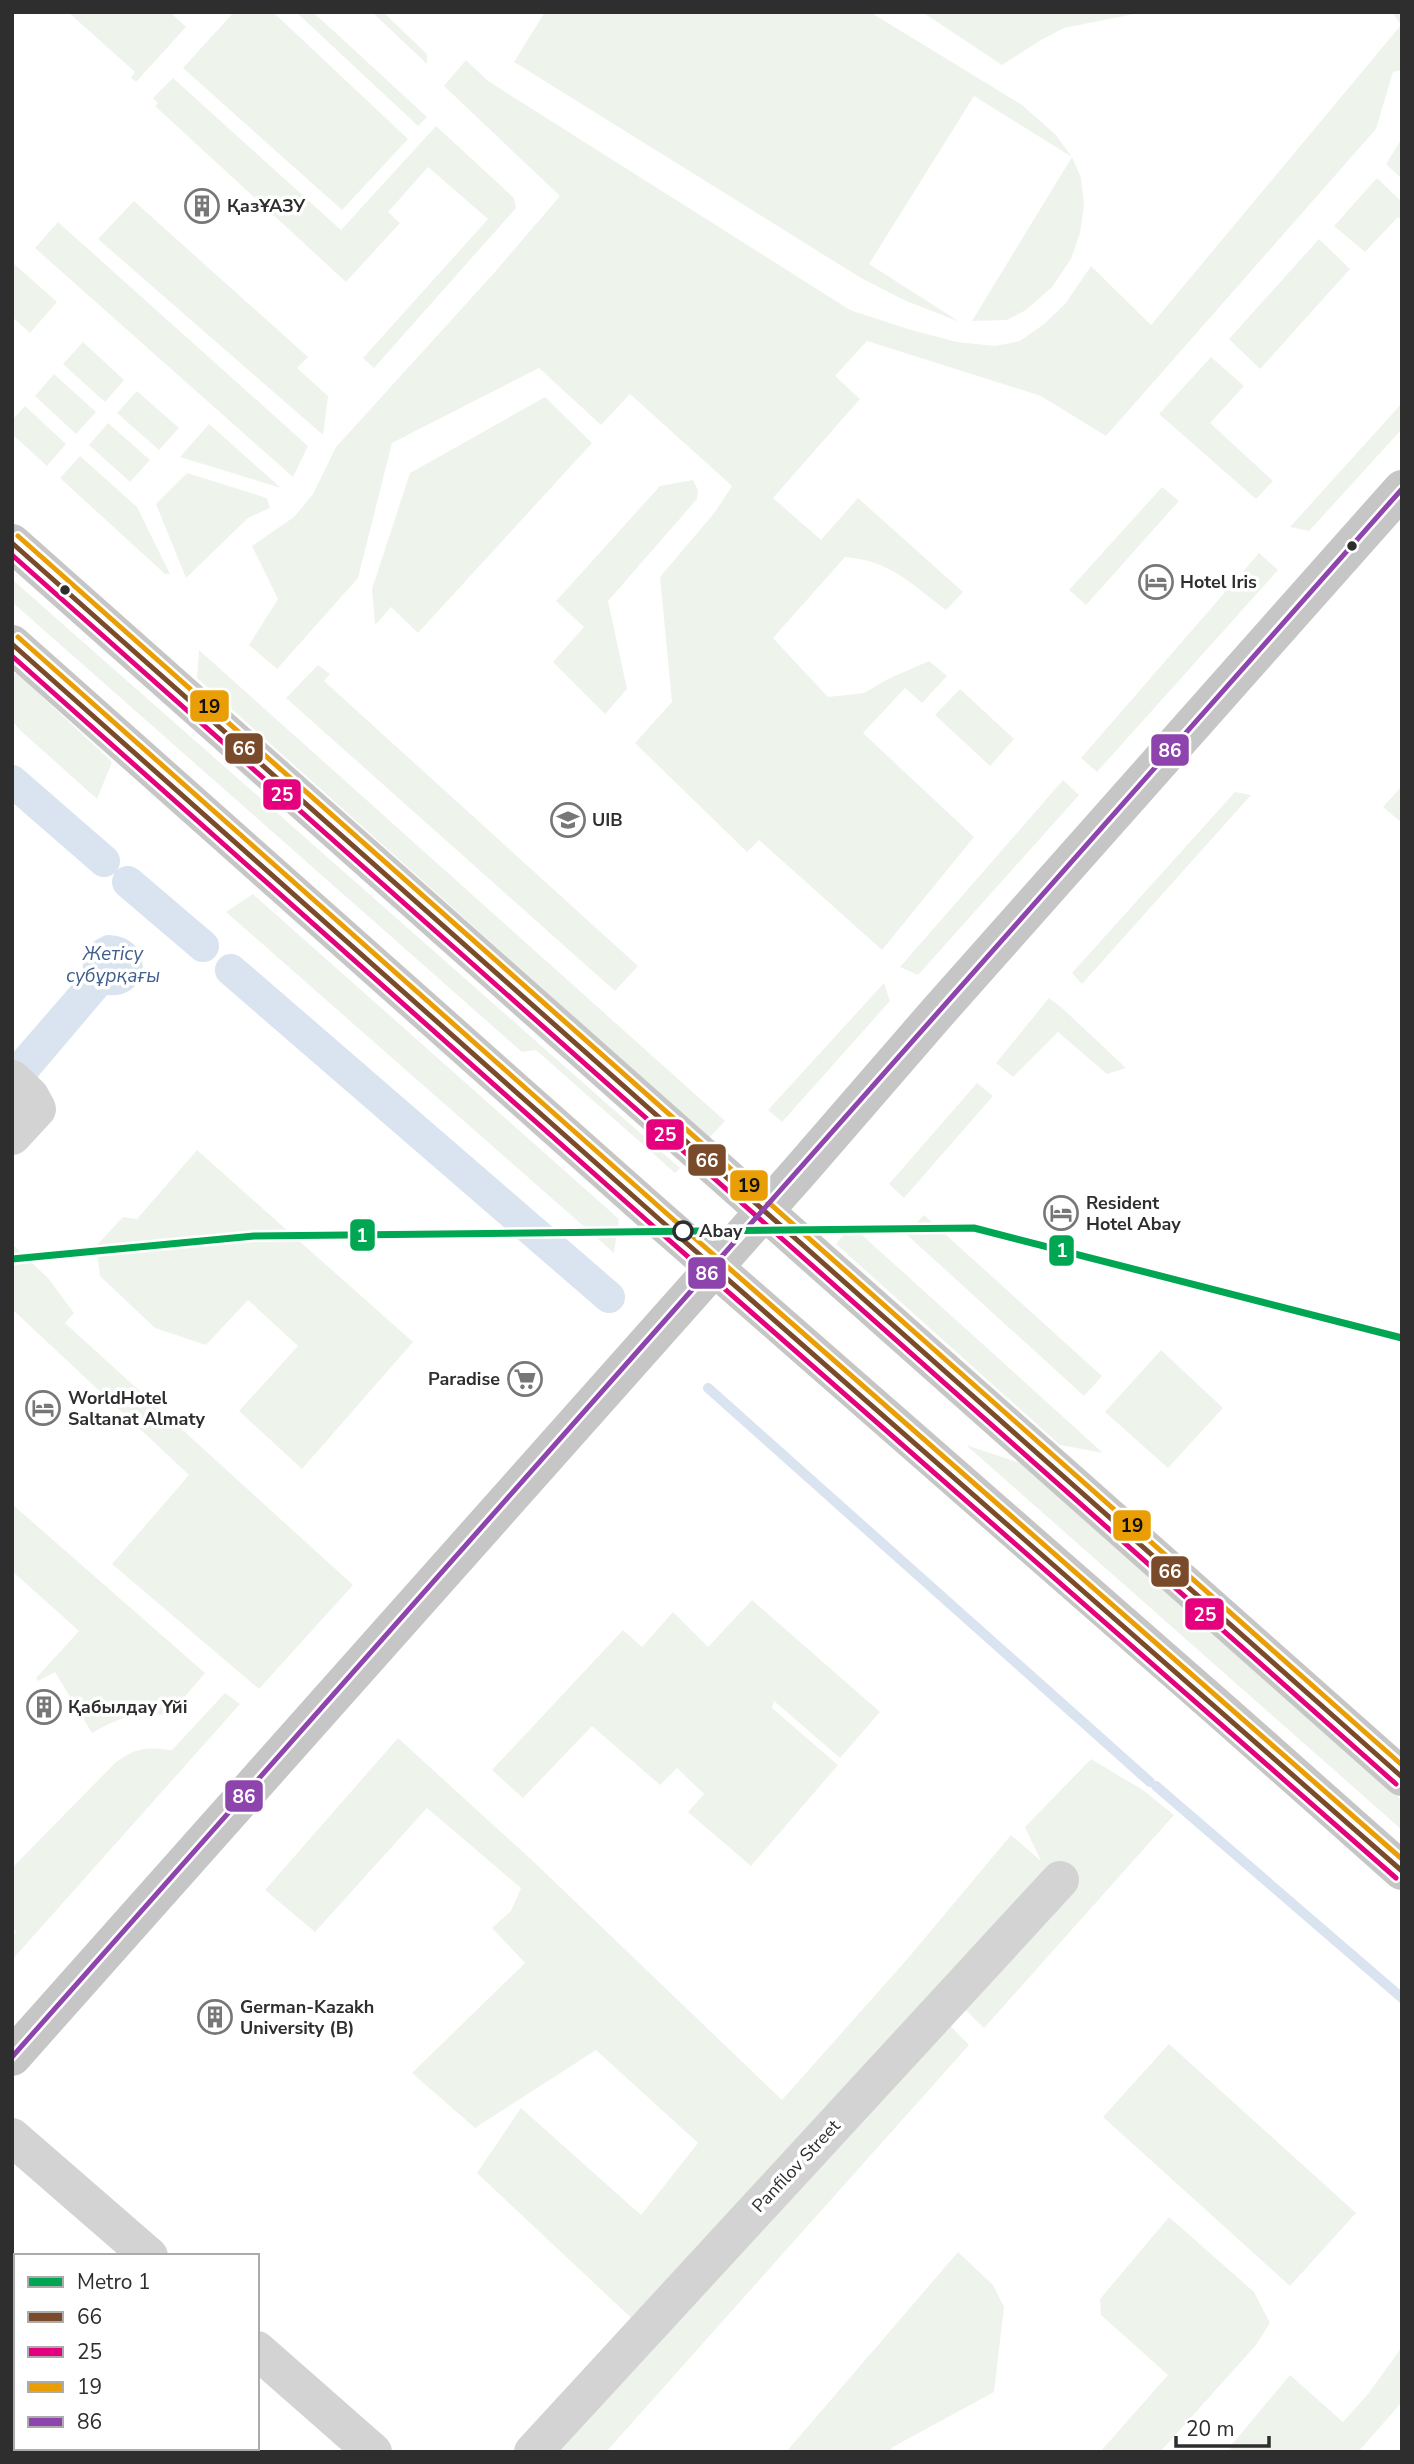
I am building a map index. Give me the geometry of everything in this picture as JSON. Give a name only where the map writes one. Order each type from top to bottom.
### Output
[{"type":"main road","points":[[12,2057],[1402,489]]},
{"type":"main road","points":[[12,543],[1402,1777]]},
{"type":"main road","points":[[12,644],[714,1267],[1402,1871]]},
{"type":"street","points":[[12,1079],[30,1096],[37,1109],[12,1136]]},
{"type":"street","name":"Panfilov Street","points":[[533,2452],[1060,1880]]},
{"type":"street","points":[[12,2137],[147,2254]]},
{"type":"street","points":[[259,2352],[373,2452]]},
{"type":"shaded area","points":[[68,12],[170,12],[186,27],[136,82],[131,78],[135,72]]},
{"type":"shaded area","points":[[234,12],[273,12],[408,139],[342,210],[183,68]]},
{"type":"shaded area","points":[[296,12],[313,12],[427,117],[418,126]]},
{"type":"shaded area","points":[[372,12],[383,12],[427,54],[427,64]]},
{"type":"shaded area","points":[[545,12],[870,12],[1022,105],[1055,134],[1072,157],[974,96],[869,264],[960,322],[906,301],[861,278],[514,62]]},
{"type":"shaded area","points":[[922,12],[1144,12],[1064,28],[1002,65]]},
{"type":"shaded area","points":[[1392,12],[1402,12],[1402,70],[1393,72],[1376,129],[1106,436],[1041,396],[867,341],[835,376],[860,399],[773,498],[821,540],[858,498],[963,592],[946,610],[888,568],[845,557],[773,638],[828,697],[864,693],[929,661],[947,676],[922,703],[905,688],[863,733],[974,837],[882,950],[759,840],[747,852],[635,743],[672,702],[660,577],[715,512],[732,486],[630,394],[601,425],[539,368],[392,443],[358,578],[277,669],[249,645],[278,599],[252,546],[294,517],[313,494],[336,447],[560,196],[444,86],[466,60],[488,81],[850,310],[957,342],[995,346],[1020,341],[1044,324],[1065,304],[1091,266],[1151,325],[1401,25]]},
{"type":"shaded area","points":[[173,78],[341,230],[436,126],[514,198],[516,208],[374,368],[363,358],[488,219],[428,167],[388,212],[400,223],[346,282],[155,106],[158,103],[153,98]]},
{"type":"shaded area","points":[[1402,138],[1402,179],[1386,164]]},
{"type":"shaded area","points":[[1072,157],[1081,178],[1084,205],[1080,233],[1071,259],[1052,287],[1026,310],[1007,320],[972,321]]},
{"type":"shaded area","points":[[1377,178],[1402,202],[1402,220],[1398,217],[1365,252],[1334,226]]},
{"type":"shaded area","points":[[134,201],[308,357],[297,368],[328,396],[323,435],[98,239]]},
{"type":"shaded area","points":[[58,222],[308,446],[293,477],[35,248]]},
{"type":"shaded area","points":[[1319,239],[1350,269],[1260,369],[1229,339]]},
{"type":"shaded area","points":[[12,262],[57,302],[30,333],[12,317]]},
{"type":"shaded area","points":[[83,342],[124,380],[105,402],[63,364]]},
{"type":"shaded area","points":[[1211,357],[1244,386],[1210,423],[1273,481],[1256,499],[1159,414]]},
{"type":"shaded area","points":[[54,374],[96,412],[76,434],[35,396]]},
{"type":"shaded area","points":[[137,391],[179,428],[159,450],[117,413]]},
{"type":"shaded area","points":[[545,397],[592,443],[418,633],[391,607],[375,625],[372,589],[410,473]]},
{"type":"shaded area","points":[[1402,403],[1402,429],[1309,531],[1290,527]]},
{"type":"shaded area","points":[[25,406],[66,444],[47,466],[12,434],[12,420]]},
{"type":"shaded area","points":[[108,423],[150,460],[130,482],[89,445]]},
{"type":"shaded area","points":[[209,424],[281,488],[180,457]]},
{"type":"shaded area","points":[[80,456],[137,507],[170,574],[165,574],[60,478]]},
{"type":"shaded area","points":[[187,473],[267,498],[270,508],[248,518],[186,578],[156,504]]},
{"type":"shaded area","points":[[693,480],[698,490],[697,499],[608,601],[627,689],[605,714],[553,662],[584,627],[556,601],[660,486]]},
{"type":"shaded area","points":[[1162,487],[1179,501],[1086,605],[1069,590]]},
{"type":"shaded area","points":[[1259,553],[1278,570],[1097,772],[1081,758]]},
{"type":"shaded area","points":[[12,579],[680,1168],[675,1173],[536,1050],[522,1052],[12,602]]},
{"type":"shaded area","points":[[199,650],[725,1121],[709,1138],[197,678]]},
{"type":"shaded area","points":[[318,665],[330,674],[324,681],[638,966],[615,991],[286,698]]},
{"type":"shaded area","points":[[17,673],[112,762],[97,799],[12,721],[12,675]]},
{"type":"shaded area","points":[[960,689],[1014,739],[990,766],[935,715]]},
{"type":"shaded area","points":[[1063,780],[1079,795],[918,975],[900,967]]},
{"type":"shaded area","points":[[1402,786],[1402,823],[1383,807]]},
{"type":"shaded area","points":[[1235,792],[1251,795],[1082,984],[1072,973]]},
{"type":"shaded area","points":[[253,894],[619,1219],[614,1253],[226,912]]},
{"type":"shaded area","points":[[884,983],[890,1001],[782,1122],[768,1110]]},
{"type":"shaded area","points":[[1049,998],[1126,1068],[1107,1074],[1058,1032],[1013,1077],[996,1063]]},
{"type":"shaded area","points":[[977,1083],[993,1096],[904,1198],[889,1184]]},
{"type":"shaded area","points":[[197,1150],[413,1342],[302,1469],[239,1411],[298,1346],[248,1300],[206,1345],[155,1328],[100,1276],[96,1246],[123,1217],[137,1219]]},
{"type":"shaded area","points":[[924,1215],[1102,1376],[1084,1396],[906,1234]]},
{"type":"shaded area","points":[[851,1225],[1103,1453],[1060,1445],[836,1244]]},
{"type":"shaded area","points":[[12,1244],[48,1278],[74,1313],[65,1323],[353,1585],[259,1689],[112,1564],[189,1475],[12,1309]]},
{"type":"shaded area","points":[[1161,1350],[1223,1408],[1168,1468],[1105,1412]]},
{"type":"shaded area","points":[[966,1445],[1023,1464],[1402,1800],[1402,1830]]},
{"type":"shaded area","points":[[12,1504],[205,1673],[169,1715],[129,1717],[92,1733],[55,1672],[38,1681],[36,1678],[79,1631],[12,1571]]},
{"type":"shaded area","points":[[752,1600],[880,1712],[840,1758],[774,1701],[772,1708],[838,1765],[751,1866],[688,1812],[704,1794],[677,1768],[660,1785],[592,1726],[523,1798],[492,1770],[623,1630],[642,1647],[673,1612],[708,1647]]},
{"type":"shaded area","points":[[225,1693],[240,1704],[12,1960],[12,1937],[16,1932],[12,1928],[12,1868],[115,1763],[142,1749],[172,1750]]},
{"type":"shaded area","points":[[398,1738],[535,1863],[782,2100],[909,1957],[1011,1835],[1041,1861],[1025,1827],[1091,1759],[1143,1790],[1174,1815],[984,2028],[952,1997],[938,2013],[969,2045],[606,2452],[533,2452],[644,2330],[477,2173],[521,2108],[641,2215],[698,2143],[596,2050],[475,2128],[412,2073],[525,1963],[492,1928],[511,1911],[521,1888],[427,1808],[315,1932],[265,1890]]},
{"type":"shaded area","points":[[1169,2044],[1356,2213],[1290,2286],[1103,2117]]},
{"type":"shaded area","points":[[1169,2217],[1254,2292],[1270,2323],[1256,2345],[1160,2452],[1100,2452],[1168,2375],[1101,2315],[1100,2299]]},
{"type":"shaded area","points":[[958,2252],[993,2285],[1004,2307],[994,2392],[893,2447],[889,2452],[786,2452]]},
{"type":"shaded area","points":[[1402,2347],[1402,2402],[1358,2452],[1233,2452],[1229,2448],[1290,2375],[1343,2422],[1368,2394]]},
{"type":"water","name":"Жетісу субұрқағы","points":[[107,935],[123,938],[134,945],[141,955],[143,967],[140,978],[133,988],[122,994],[107,995],[35,1080],[12,1060],[12,1054],[83,972],[85,953],[91,944]]},
{"type":"waterway","points":[[12,781],[104,861]]},
{"type":"waterway","points":[[128,882],[203,946]]},
{"type":"waterway","points":[[231,970],[609,1297]]},
{"type":"waterway","points":[[708,1388],[1150,1782]]},
{"type":"waterway","points":[[1156,1786],[1402,1998]]},
{"type":"metro line","name":"1","points":[[12,1259],[254,1236],[974,1228],[1402,1338]]},
{"type":"transit line","name":"86","points":[[12,2057],[1402,489]]},
{"type":"transit line","name":"19","points":[[18,536],[1402,1765]]},
{"type":"transit line","name":"66","points":[[12,543],[1402,1777]]},
{"type":"transit line","name":"25","points":[[12,555],[1396,1784]]},
{"type":"transit line","name":"19","points":[[18,637],[665,1212],[1402,1859]]},
{"type":"transit line","name":"66","points":[[12,644],[659,1219],[1402,1871]]},
{"type":"transit line","name":"25","points":[[12,656],[653,1226],[1396,1878]]},
{"type":"place","name":"ҚазҰАЗУ","points":[[202,206]]},
{"type":"place","name":"Hotel Iris","points":[[1156,582]]},
{"type":"place","name":"UIB","points":[[568,820]]},
{"type":"place","name":"Resident Hotel Abay","points":[[1061,1213]]},
{"type":"place","name":"Abay","points":[[683,1231]]},
{"type":"place","name":"Paradise","points":[[525,1379]]},
{"type":"place","name":"WorldHotel Saltanat Almaty","points":[[43,1408]]},
{"type":"place","name":"Қабылдау Үйі","points":[[44,1707]]},
{"type":"place","name":"German-Kazakh University (B)","points":[[215,2017]]}]
